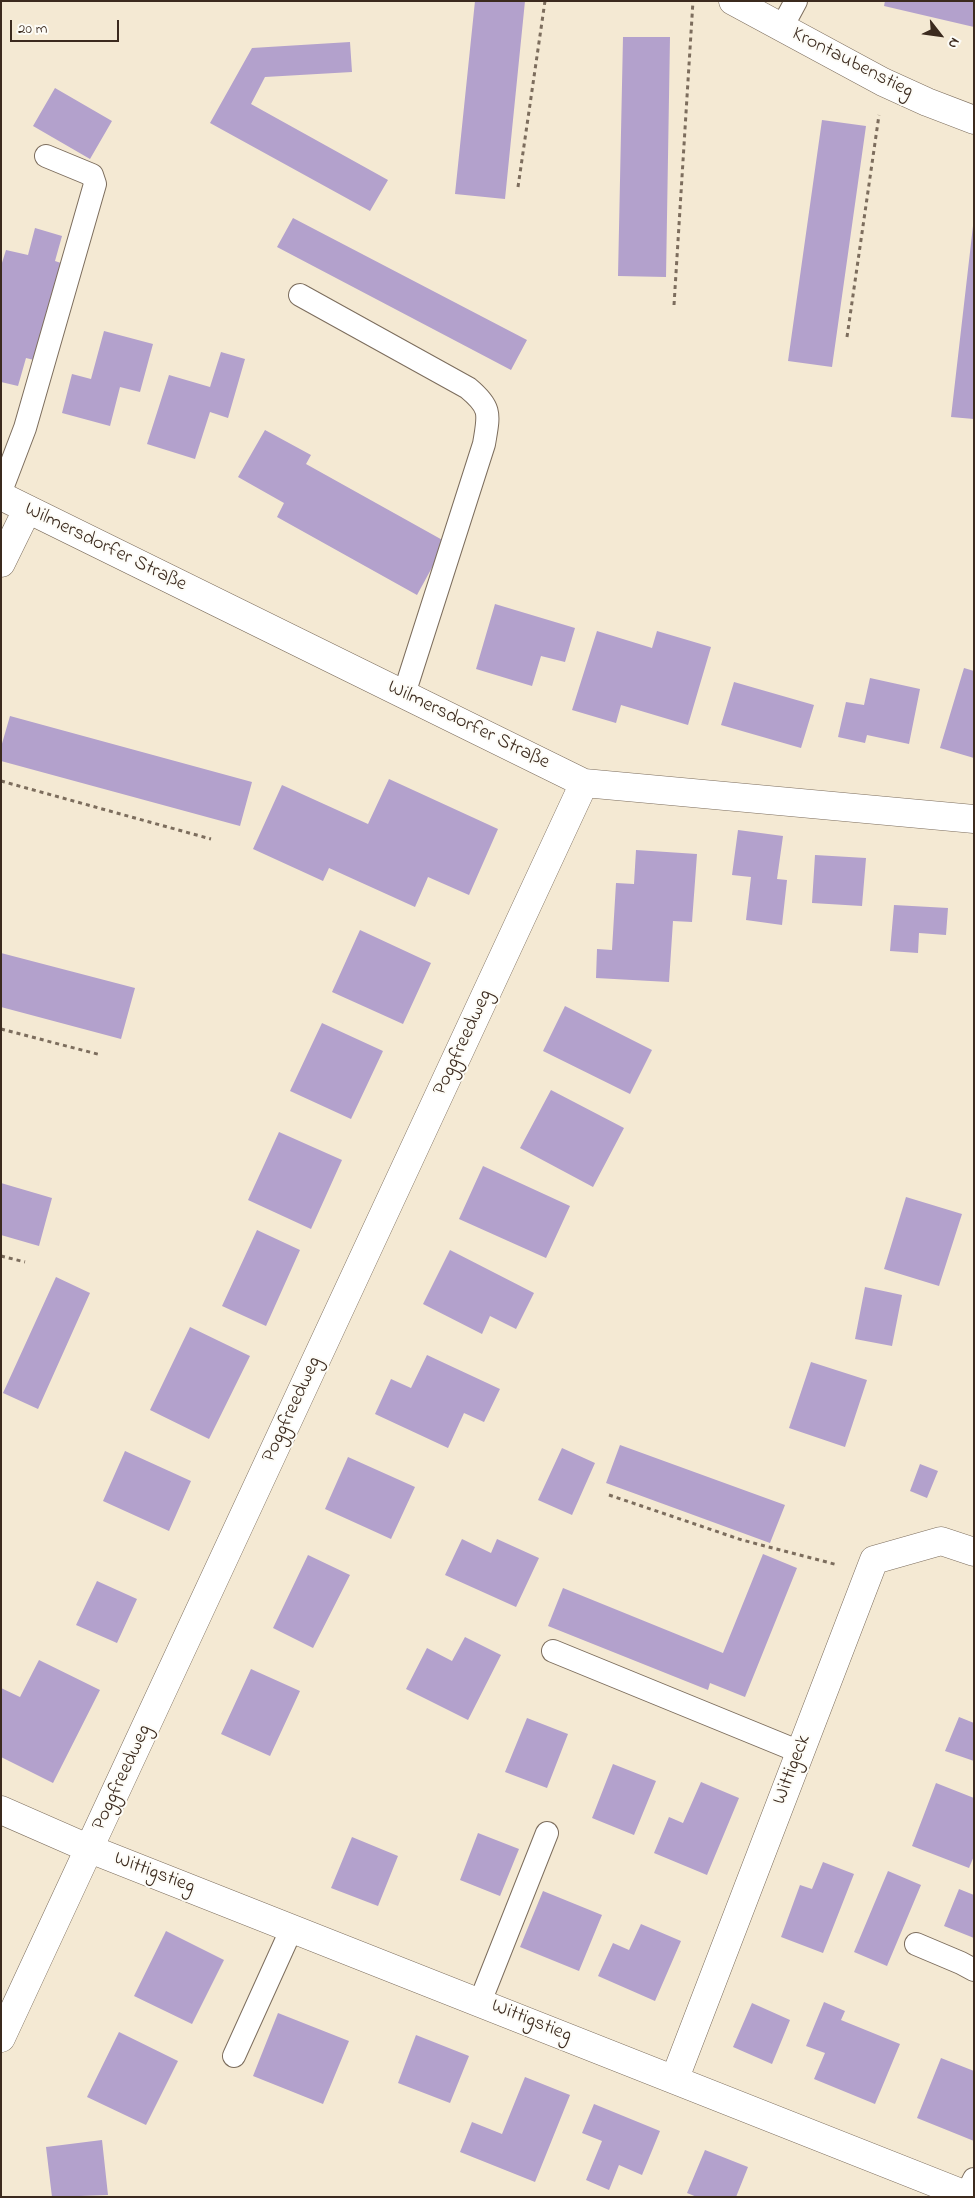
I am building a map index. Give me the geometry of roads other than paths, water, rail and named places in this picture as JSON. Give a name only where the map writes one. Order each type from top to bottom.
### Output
[{"type":"street","name":"Krontaubenstieg","points":[[733,1],[884,82],[927,102],[974,120]]},
{"type":"street","name":"Wilmersdorfer Straße","points":[[1,496],[584,783],[974,819]]},
{"type":"street","points":[[1,563],[27,510]]},
{"type":"street","name":"Poggfreedweg","points":[[1,2038],[584,783]]},
{"type":"street","name":"Wittigeck","points":[[675,2078],[874,1560],[941,1541],[974,1552]]},
{"type":"street","name":"Wittigstieg","points":[[1,1810],[90,1849],[480,2002],[970,2190]]},
{"type":"lane","points":[[782,27],[796,1]]},
{"type":"lane","points":[[1,491],[25,428],[95,184],[92,175],[46,156]]},
{"type":"lane","points":[[300,295],[468,388],[483,400],[488,416],[484,444],[404,694]]},
{"type":"lane","points":[[553,1651],[800,1752]]},
{"type":"lane","points":[[480,2002],[547,1833]]},
{"type":"lane","points":[[234,2056],[292,1928]]},
{"type":"lane","points":[[916,1944],[962,1962],[974,1970]]}]
